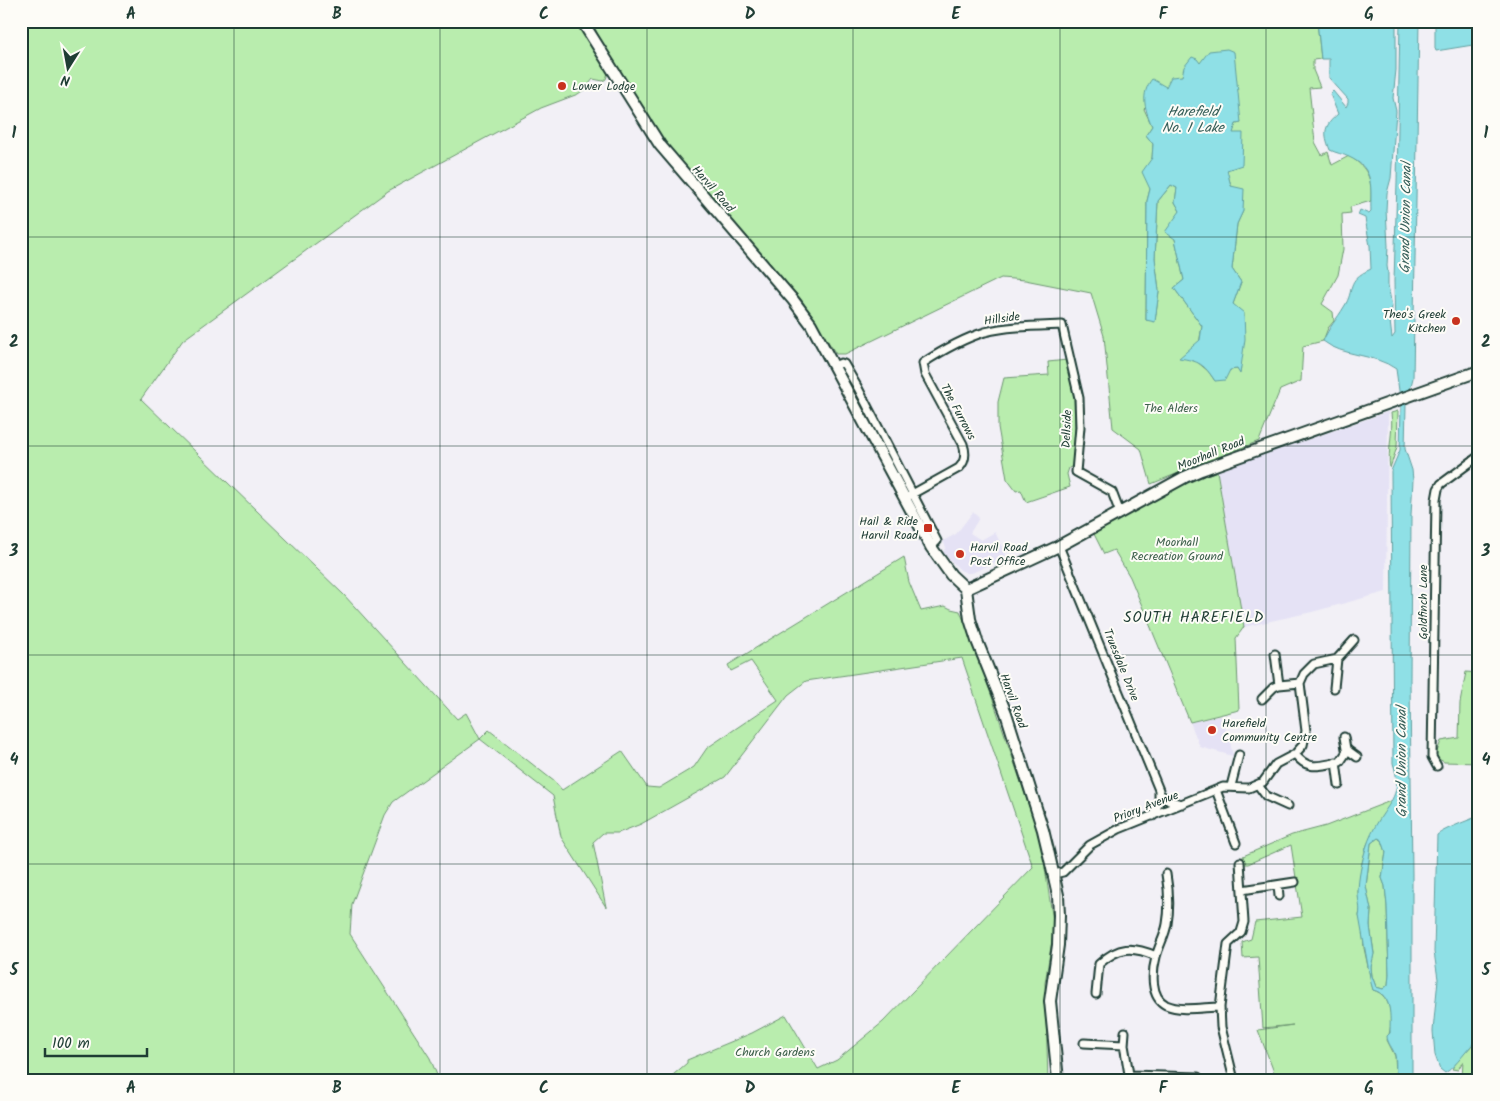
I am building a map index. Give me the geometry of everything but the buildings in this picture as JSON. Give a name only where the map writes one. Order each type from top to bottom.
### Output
[{"type":"street","name":"Harvil Road","points":[[582,21],[660,145],[793,300],[810,324],[909,496],[931,547],[951,575],[966,589],[970,618],[975,635],[1006,713],[1043,830],[1058,895],[1059,930],[1050,1001],[1058,1080]]},
{"type":"street","name":"Hillside","points":[[923,363],[984,332],[1000,329],[1062,326]]},
{"type":"street","name":"Dellside","points":[[1062,326],[1079,398],[1080,427],[1076,472],[1112,492],[1120,513]]},
{"type":"street","name":"The Furrows","points":[[909,496],[959,468],[964,462],[965,454],[963,444],[926,374],[923,363]]},
{"type":"street","name":"Moorhall Road","points":[[966,589],[1059,546],[1201,470],[1478,372]]},
{"type":"street","name":"Goldfinch Lane","points":[[1436,766],[1432,757],[1436,500],[1441,484],[1479,456]]},
{"type":"street","name":"Truesdale Drive","points":[[1059,546],[1160,794]]},
{"type":"street","points":[[1288,806],[1266,796],[1258,785],[1268,777],[1276,764],[1294,754],[1304,745],[1306,739],[1300,683],[1304,674],[1314,664],[1337,659],[1354,640]]},
{"type":"street","points":[[1275,654],[1279,685]]},
{"type":"street","points":[[1334,688],[1337,659]]},
{"type":"street","points":[[1262,699],[1274,687],[1300,683]]},
{"type":"street","points":[[1344,737],[1346,749],[1357,757]]},
{"type":"street","points":[[1294,754],[1304,765],[1310,766],[1342,760],[1348,750]]},
{"type":"street","points":[[1231,786],[1239,756]]},
{"type":"street","points":[[1336,762],[1339,785]]},
{"type":"street","name":"Priory Avenue","points":[[1054,874],[1063,872],[1088,848],[1104,836],[1216,790],[1231,786],[1249,788],[1258,785]]},
{"type":"street","points":[[1216,790],[1236,843]]},
{"type":"street","points":[[1160,794],[1169,801],[1183,804]]},
{"type":"street","points":[[1153,816],[1160,794]]},
{"type":"street","points":[[1234,1080],[1222,1027],[1220,1006],[1228,944],[1241,932],[1244,922],[1240,862]]},
{"type":"street","points":[[1166,874],[1169,900],[1168,921],[1156,956],[1154,991],[1158,1000],[1174,1007],[1220,1006]]},
{"type":"street","points":[[1242,890],[1295,882]]},
{"type":"street","points":[[1278,885],[1279,896]]},
{"type":"street","points":[[1096,994],[1099,964],[1120,950],[1135,949],[1156,956]]},
{"type":"street","points":[[1126,1032],[1124,1045],[1130,1077],[1198,1076]]},
{"type":"street","points":[[1084,1043],[1124,1045]]},
{"type":"shaded area","points":[[1388,412],[1386,592],[1312,612],[1244,627],[1217,471]]},
{"type":"shaded area","points":[[973,512],[979,518],[970,533],[981,540],[995,532],[1007,557],[972,573],[967,573],[960,570],[943,552],[946,547],[943,541],[956,534]]},
{"type":"shaded area","points":[[1220,716],[1229,737],[1233,756],[1200,747],[1190,722]]},
{"type":"green space","points":[[21,21],[578,21],[608,73],[603,81],[593,79],[578,94],[541,108],[388,191],[183,340],[141,399],[344,595],[457,719],[466,713],[480,739],[393,802],[385,815],[352,904],[350,934],[430,1058],[439,1080],[21,1080]]},
{"type":"green space","name":"The Alders","points":[[592,21],[1317,21],[1321,59],[1313,60],[1313,70],[1320,87],[1309,88],[1315,142],[1322,155],[1328,152],[1332,165],[1349,156],[1365,169],[1371,186],[1371,201],[1350,207],[1351,213],[1342,214],[1343,249],[1338,275],[1322,304],[1333,312],[1334,321],[1328,328],[1323,341],[1303,346],[1301,381],[1280,390],[1259,441],[1151,484],[1141,449],[1113,428],[1104,336],[1091,293],[1025,280],[1001,278],[845,354],[836,354],[801,299],[671,151],[635,98]],"holes":[[[1199,64],[1241,123],[1236,124],[1234,129],[1227,165],[1230,180],[1243,211],[1237,224],[1232,269],[1241,282],[1233,304],[1240,373],[1237,369],[1230,370],[1215,381],[1208,371],[1196,361],[1202,326],[1174,288],[1184,280],[1175,239],[1180,211],[1175,202],[1177,188],[1171,185],[1158,201],[1155,258],[1159,291],[1155,321],[1146,320],[1147,201],[1150,189],[1153,144],[1146,135],[1152,126],[1144,109],[1166,87]]]},
{"type":"green space","points":[[1067,360],[1074,391],[1075,436],[1073,466],[1069,468],[1067,474],[1070,487],[1026,502],[1021,490],[1016,491],[1007,479],[998,427],[998,402],[1004,378],[1049,375],[1048,362]]},
{"type":"green space","points":[[1398,411],[1397,447],[1390,468],[1391,413]]},
{"type":"green space","name":"Moorhall Recreation Ground","points":[[1217,471],[1244,627],[1236,638],[1239,710],[1190,722],[1130,577],[1114,550],[1104,554],[1094,534],[1182,484]]},
{"type":"green space","name":"Church Gardens","points":[[904,557],[909,582],[921,611],[945,606],[960,611],[977,653],[1048,862],[1045,868],[1054,928],[1045,983],[1048,1080],[667,1080],[687,1063],[687,1060],[752,1033],[786,1015],[818,1069],[837,1060],[883,1022],[1033,867],[962,658],[806,681],[788,695],[725,777],[641,824],[618,833],[603,833],[593,842],[606,907],[561,837],[553,796],[480,739],[489,730],[555,782],[562,790],[622,751],[647,787],[659,788],[694,767],[707,748],[778,700],[751,661],[731,671],[728,665]]},
{"type":"green space","points":[[1466,672],[1479,673],[1479,763],[1444,762],[1435,757],[1441,741],[1459,738],[1460,703]]},
{"type":"green space","points":[[1393,800],[1367,845],[1362,863],[1358,892],[1361,906],[1359,916],[1373,990],[1385,998],[1390,1011],[1391,1026],[1387,1040],[1395,1056],[1398,1080],[1277,1080],[1258,1030],[1293,1025],[1263,1028],[1258,957],[1243,958],[1242,942],[1251,939],[1255,922],[1302,917],[1291,845],[1248,864],[1244,864],[1243,856],[1292,835],[1326,826]]},
{"type":"green space","points":[[1378,838],[1382,840],[1386,852],[1382,878],[1385,886],[1387,906],[1389,974],[1388,985],[1383,989],[1376,987],[1372,976],[1371,967],[1374,953],[1370,926],[1371,910],[1366,887],[1371,843]]},
{"type":"green space","points":[[1479,1038],[1479,1080],[1464,1080],[1462,1077],[1463,1061],[1458,1070],[1452,1069]]},
{"type":"water","name":"Grand Union Canal","points":[[1317,21],[1396,21],[1396,70],[1393,98],[1396,111],[1391,178],[1387,193],[1386,210],[1387,266],[1392,307],[1390,321],[1392,338],[1395,334],[1394,281],[1400,21],[1419,21],[1413,378],[1406,405],[1405,449],[1412,470],[1413,480],[1410,680],[1412,1080],[1398,1080],[1397,1077],[1395,1055],[1387,1039],[1390,1033],[1389,1007],[1384,996],[1373,990],[1371,983],[1359,916],[1358,893],[1360,870],[1367,844],[1375,826],[1395,794],[1397,781],[1393,763],[1391,471],[1400,450],[1401,405],[1396,369],[1378,360],[1340,350],[1323,341],[1347,301],[1357,277],[1371,269],[1370,246],[1365,218],[1358,215],[1360,210],[1369,214],[1371,212],[1371,187],[1368,173],[1364,167],[1349,157],[1330,150],[1326,138],[1326,130],[1330,122],[1338,114],[1330,94],[1333,91],[1346,107],[1348,99],[1329,78],[1329,59],[1321,59]],"holes":[[[1378,838],[1382,840],[1386,852],[1382,878],[1385,886],[1387,906],[1389,974],[1388,985],[1383,989],[1376,987],[1372,976],[1371,967],[1374,954],[1370,926],[1371,910],[1366,886],[1371,843]]]},
{"type":"water","points":[[1435,21],[1479,21],[1479,44],[1436,51]]},
{"type":"water","name":"Harefield No. 1 Lake","points":[[1227,49],[1234,52],[1241,123],[1236,124],[1233,133],[1243,133],[1242,165],[1227,170],[1231,186],[1244,189],[1243,211],[1237,224],[1232,269],[1241,282],[1233,304],[1244,313],[1245,339],[1240,374],[1237,369],[1230,370],[1225,380],[1215,381],[1200,364],[1192,360],[1179,358],[1200,340],[1202,326],[1174,288],[1184,280],[1175,239],[1165,232],[1180,211],[1175,202],[1177,188],[1171,185],[1158,201],[1155,258],[1159,291],[1155,322],[1146,320],[1147,201],[1150,189],[1142,172],[1152,158],[1153,144],[1146,135],[1152,126],[1147,114],[1145,96],[1152,79],[1166,87],[1171,77],[1182,76],[1184,67],[1192,57],[1200,63],[1209,51]]},
{"type":"water","points":[[1479,816],[1479,980],[1475,984],[1479,998],[1479,1038],[1445,1073],[1440,1069],[1435,1055],[1433,1031],[1438,979],[1434,952],[1437,835],[1451,827]]},
{"type":"place","name":"Lower Lodge","points":[[562,86]]},
{"type":"place","name":"Theo's Greek Kitchen","points":[[1456,321]]},
{"type":"place","name":"Hail & Ride Harvil Road","points":[[928,528]]},
{"type":"place","name":"Harvil Road Post Office","points":[[960,554]]},
{"type":"place","name":"Harefield Community Centre","points":[[1212,730]]},
{"type":"district","name":"SOUTH HAREFIELD","points":[[1194,618]]}]
